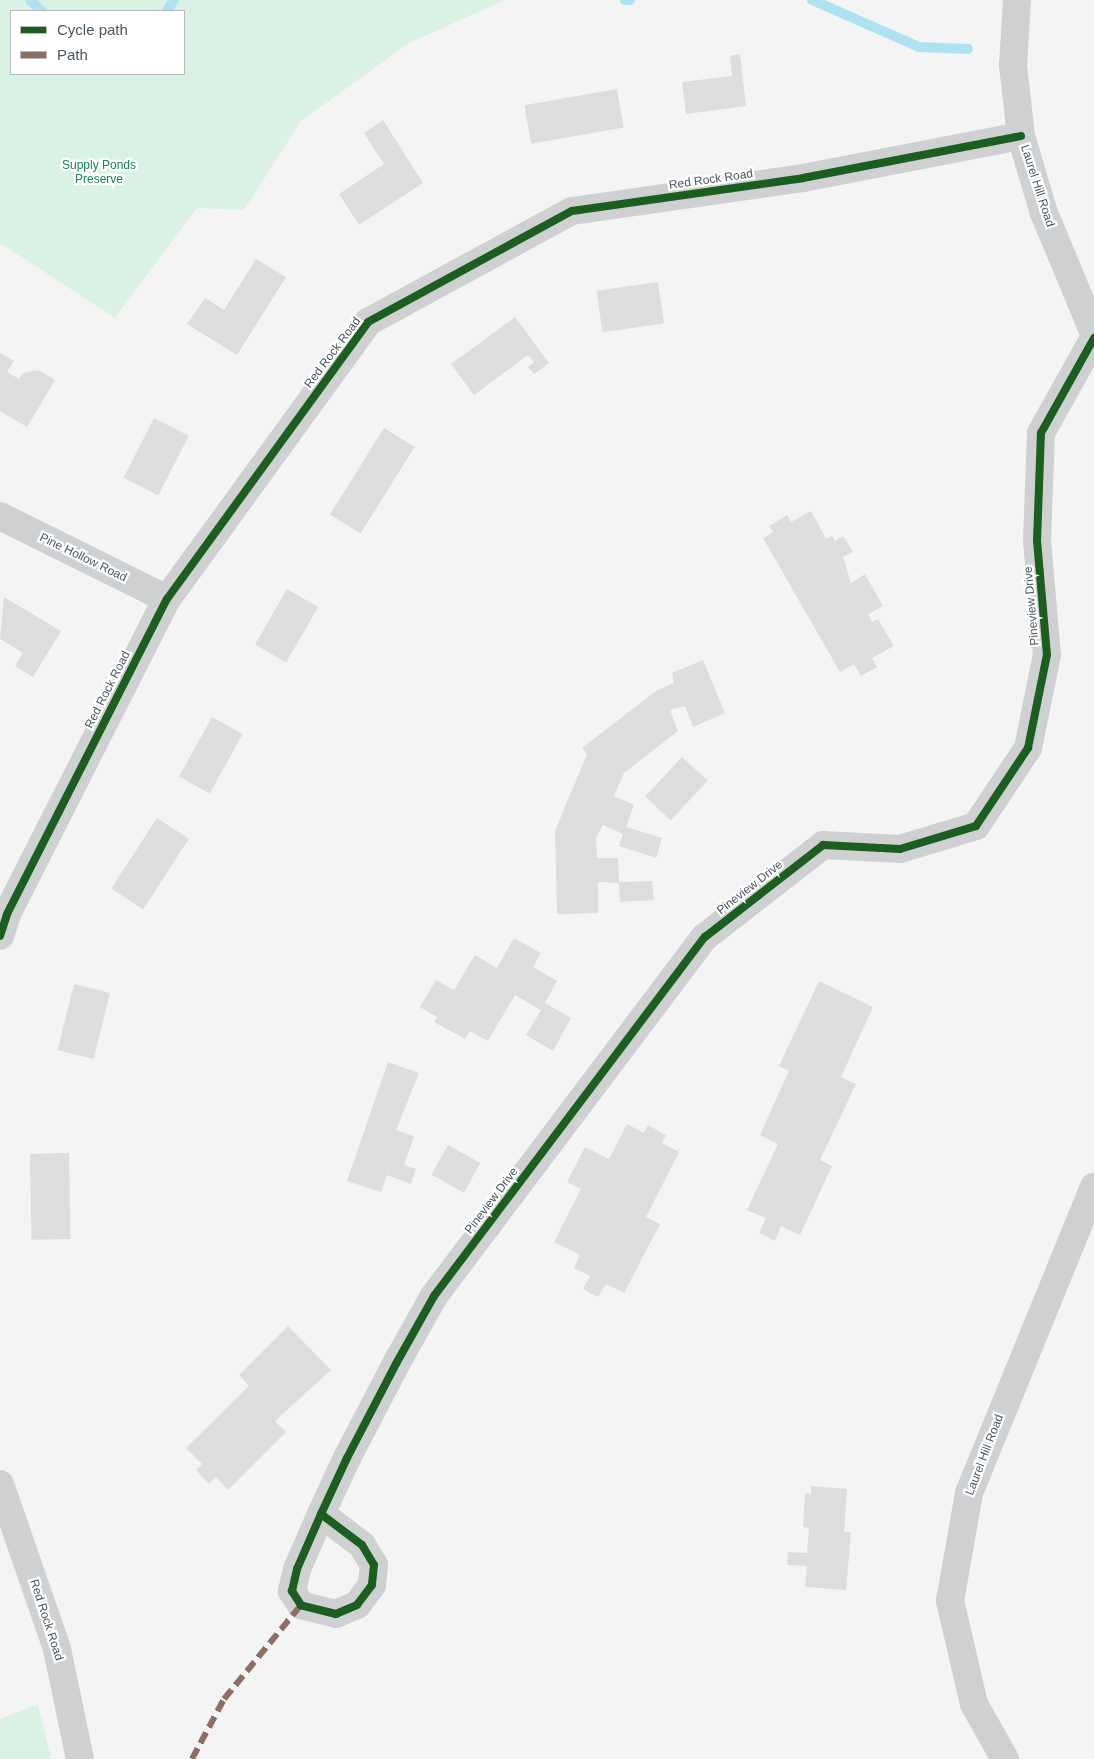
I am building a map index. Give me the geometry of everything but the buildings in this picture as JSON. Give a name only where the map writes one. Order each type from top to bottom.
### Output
[{"type":"street","name":"Laurel Hill Road","points":[[1017,0],[1013,65],[1020,136],[1044,213],[1094,333]]},
{"type":"street","name":"Red Rock Road","points":[[0,936],[6,914],[167,599],[368,322],[572,211],[803,178],[1020,136]]},
{"type":"street","name":"Pineview Drive","points":[[321,1514],[434,1296],[705,937],[823,845],[900,849],[976,826],[1028,748],[1048,656],[1037,541],[1041,432],[1094,338]]},
{"type":"street","name":"Pine Hollow Road","points":[[0,516],[167,599]]},
{"type":"street","name":"Laurel Hill Road","points":[[1004,1759],[974,1704],[950,1601],[969,1493],[1094,1187]]},
{"type":"street","name":"Red Rock Road","points":[[0,1484],[57,1649],[80,1759]]},
{"type":"green space","name":"Supply Ponds Preserve","points":[[0,0],[505,0],[409,43],[301,121],[244,210],[197,208],[115,318],[0,243]]},
{"type":"green space","points":[[38,1704],[51,1759],[0,1759],[0,1719]]},
{"type":"waterway","points":[[30,0],[41,10]]},
{"type":"waterway","points":[[168,10],[174,0]]},
{"type":"waterway","points":[[625,0],[630,0]]},
{"type":"waterway","points":[[812,0],[919,47],[968,49]]},
{"type":"marked path","points":[[192,1759],[224,1699],[301,1605]]},
{"type":"cycle path","points":[[0,936],[7,914],[167,599],[368,322],[572,211],[803,178],[1021,136]]},
{"type":"cycle path","points":[[321,1514],[362,1545],[374,1565],[372,1585],[357,1605],[336,1614],[301,1605],[292,1591],[297,1569],[321,1514],[347,1458],[397,1362],[434,1296],[705,937],[823,845],[900,849],[976,826],[1028,748],[1047,655],[1037,541],[1041,433],[1094,338]]}]
